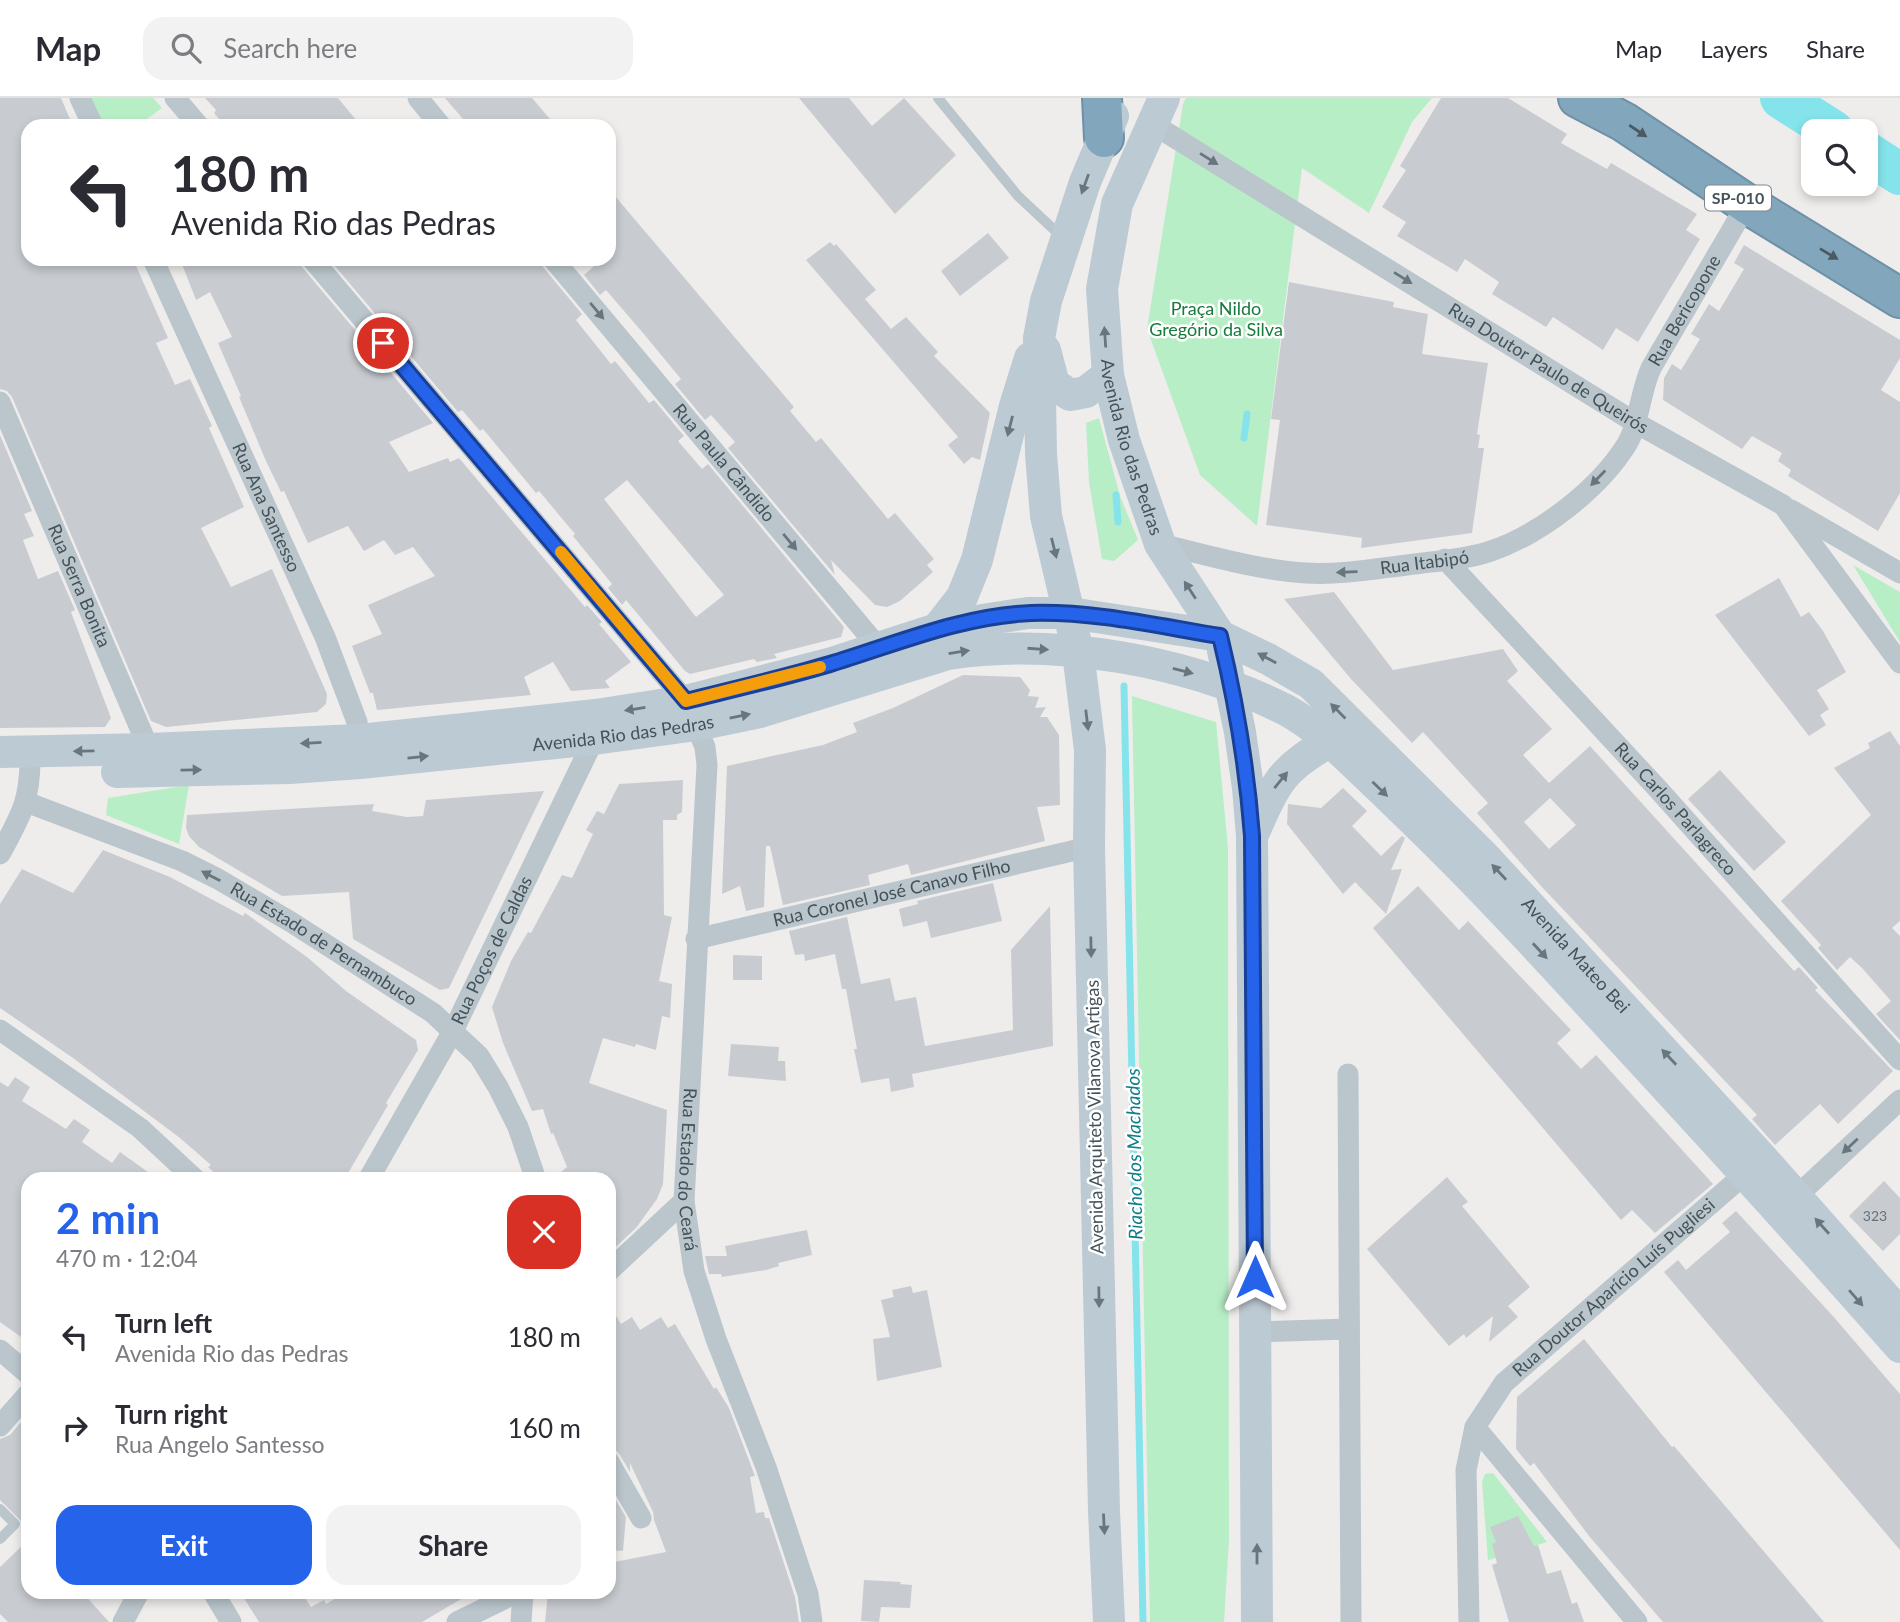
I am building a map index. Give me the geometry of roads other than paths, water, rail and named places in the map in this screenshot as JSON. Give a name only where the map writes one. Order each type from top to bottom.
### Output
[{"type":"highway","points":[[1102,98],[1104,138]]},
{"type":"highway","name":"SP-010","points":[[1578,98],[1624,122],[1747,204],[1900,298]]},
{"type":"main road","points":[[937,629],[962,597],[977,561],[1015,406],[1039,335],[1046,301],[1085,182],[1120,98]]},
{"type":"main road","name":"Avenida Rio das Pedras","points":[[1158,110],[1117,204],[1102,289],[1108,376],[1124,440],[1160,544],[1220,636]]},
{"type":"main road","points":[[1039,335],[1054,384],[1070,395],[1086,392],[1108,376]]},
{"type":"main road","points":[[1039,335],[1041,454],[1046,516],[1070,613]]},
{"type":"main road","name":"Avenida Rio das Pedras","points":[[884,659],[937,629],[1028,613],[1070,613],[1220,636]]},
{"type":"main road","name":"Avenida Arquiteto Vilanova Artigas","points":[[1070,613],[1078,652],[1090,750],[1089,847],[1104,1511],[1109,1622]]},
{"type":"main road","points":[[1220,636],[1232,686],[1248,788],[1252,836],[1257,1622]]},
{"type":"main road","name":"Avenida Mateo Bei","points":[[1220,636],[1311,684],[1485,857],[1788,1204],[1900,1347]]},
{"type":"main road","name":"Avenida Rio das Pedras","points":[[17,771],[149,760],[360,751],[595,727],[692,713],[789,676],[884,659],[980,649],[1031,648],[1078,652],[1185,670],[1232,686]]},
{"type":"main road","name":"Avenida Mateo Bei","points":[[1232,686],[1287,711],[1331,741],[1481,887],[1754,1166]]},
{"type":"main road","points":[[1252,836],[1274,787],[1286,772],[1304,756],[1331,741]]},
{"type":"main road","name":"Avenida Mateo Bei","points":[[1788,1204],[1859,1266],[1900,1314]]},
{"type":"main road","points":[[1859,1266],[1900,1294]]},
{"type":"street","points":[[80,98],[90,119]]},
{"type":"street","points":[[175,98],[193,119]]},
{"type":"street","points":[[418,98],[435,119]]},
{"type":"street","name":"Rua Doutor Paulo de Queirós","points":[[1158,110],[1636,422],[1783,505],[1900,663]]},
{"type":"street","name":"Rua Bericopone","points":[[1636,422],[1643,385],[1651,368],[1747,204]]},
{"type":"street","name":"Rua Ana Santesso","points":[[156,266],[325,637],[357,722],[360,751]]},
{"type":"street","points":[[318,266],[692,713]]},
{"type":"street","name":"Rua Paula Cândido","points":[[559,266],[884,659]]},
{"type":"street","name":"Rua Serra Bonita","points":[[0,402],[149,760]]},
{"type":"street","name":"Rua Itabipó","points":[[1160,544],[1253,566],[1307,573],[1363,571],[1489,552],[1528,536],[1582,495],[1629,442],[1636,422]]},
{"type":"street","points":[[1783,505],[1900,573]]},
{"type":"street","name":"Rua Carlos Parlagreco","points":[[1445,559],[1657,788],[1900,1060]]},
{"type":"street","name":"Rua Estado do Ceará","points":[[692,713],[705,747],[707,765],[684,1201],[694,1271],[716,1339],[766,1467],[808,1594],[813,1622]]},
{"type":"street","name":"Rua Poços de Caldas","points":[[374,1172],[453,1031],[595,727]]},
{"type":"street","points":[[0,854],[17,771]]},
{"type":"street","name":"Rua Estado de Pernambuco","points":[[17,771],[244,893],[433,1013],[479,1056],[518,1127],[533,1172]]},
{"type":"street","name":"Rua Coronel José Canavo Filho","points":[[696,939],[1089,847]]},
{"type":"street","points":[[0,1030],[140,1128],[188,1172]]},
{"type":"street","points":[[1348,1074],[1351,1622]]},
{"type":"street","points":[[1788,1204],[1900,1100]]},
{"type":"street","name":"Rua Doutor Aparício Luís Pugliesi","points":[[1475,1427],[1504,1383],[1754,1166]]},
{"type":"street","points":[[616,1264],[684,1201]]},
{"type":"street","points":[[1256,1332],[1349,1329]]},
{"type":"street","points":[[0,1349],[21,1368]]},
{"type":"street","points":[[0,1426],[21,1402]]},
{"type":"street","points":[[1469,1622],[1465,1533],[1466,1470],[1475,1427]]},
{"type":"street","points":[[1475,1427],[1637,1622]]},
{"type":"street","points":[[616,1474],[641,1518]]},
{"type":"street","points":[[123,1622],[135,1599]]},
{"type":"street","points":[[217,1599],[231,1622]]},
{"type":"street","points":[[457,1622],[505,1599]]},
{"type":"street","points":[[520,1599],[521,1622]]},
{"type":"lane","points":[[938,98],[1018,196],[1066,241]]},
{"type":"lane","points":[[0,1509],[15,1524],[0,1539]]},
{"type":"waterway","points":[[1781,98],[1814,119]]},
{"type":"waterway","points":[[1878,160],[1900,174]]},
{"type":"waterway","name":"Riacho dos Machados","points":[[1244,438],[1247,414]]},
{"type":"waterway","name":"Riacho dos Machados","points":[[1116,495],[1118,522]]},
{"type":"waterway","name":"Riacho dos Machados","points":[[1124,686],[1143,1622]]},
{"type":"park label","name":"Praça Nildo Gregório da Silva","points":[[1216,319]]}]
